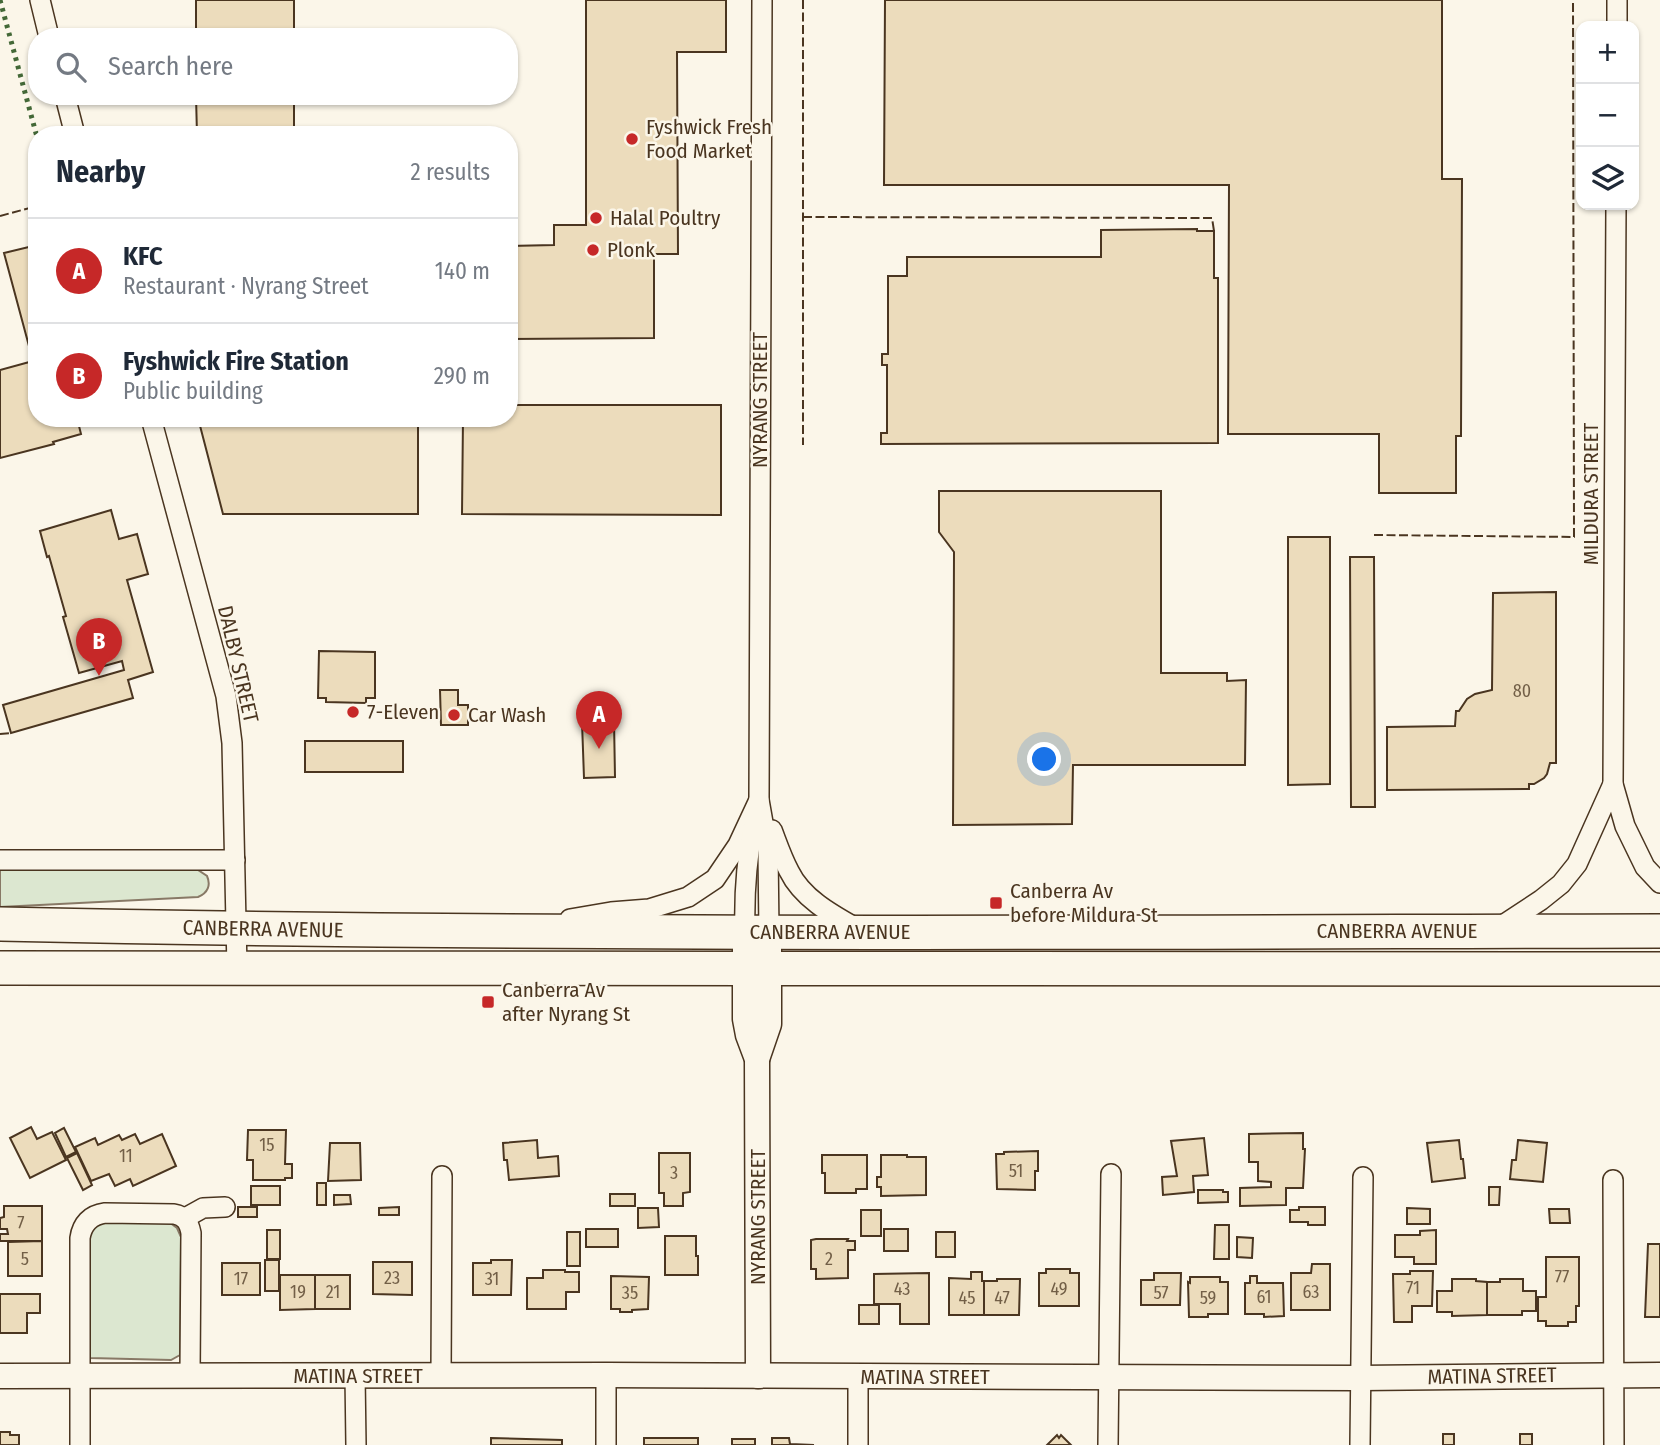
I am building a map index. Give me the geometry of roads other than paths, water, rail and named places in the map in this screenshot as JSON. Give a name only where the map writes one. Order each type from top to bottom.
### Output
[{"type":"highway","name":"CANBERRA AVENUE","points":[[0,924],[236,929],[757,932],[1660,930]]},
{"type":"highway","name":"CANBERRA AVENUE","points":[[0,968],[1660,969]]},
{"type":"street","points":[[40,0],[47,28]]},
{"type":"street","name":"NYRANG STREET","points":[[758,1376],[757,1059],[769,1024],[757,967],[757,932],[744,892],[747,854],[759,800],[762,0]]},
{"type":"street","points":[[1617,0],[1617,21]]},
{"type":"street","points":[[67,105],[73,126]]},
{"type":"street","name":"MILDURA STREET","points":[[1616,210],[1613,784],[1625,826],[1645,867],[1660,883]]},
{"type":"street","name":"DALBY STREET","points":[[153,427],[226,696],[232,743],[237,968]]},
{"type":"street","name":"MILDURA STREET","points":[[1494,931],[1561,884],[1577,864],[1613,784]]},
{"type":"street","points":[[502,931],[611,912],[649,909],[688,897],[715,878],[738,845],[759,800]]},
{"type":"street","points":[[759,800],[790,874],[810,899],[863,932]]},
{"type":"street","points":[[0,860],[235,860]]},
{"type":"street","points":[[1108,1445],[1111,1174]]},
{"type":"street","points":[[441,1376],[442,1176]]},
{"type":"street","points":[[1360,1445],[1363,1177]]},
{"type":"street","points":[[1614,1180],[1615,1445]]},
{"type":"street","points":[[185,1218],[203,1208],[225,1207]]},
{"type":"street","points":[[80,1445],[80,1238],[82,1226],[92,1217],[100,1214],[174,1214],[185,1218],[191,1233],[190,1375]]},
{"type":"street","points":[[355,1375],[355,1445]]},
{"type":"street","points":[[606,1375],[606,1445]]},
{"type":"street","name":"MATINA STREET","points":[[0,1376],[1362,1378],[1660,1375]]},
{"type":"street","points":[[858,1376],[858,1445]]},
{"type":"place","name":"Fyshwick Fresh Food Market","points":[[632,139]]},
{"type":"place","name":"Halal Poultry","points":[[596,218]]},
{"type":"place","name":"Plonk","points":[[593,250]]},
{"type":"place","name":"Fyshwick Fire Station","points":[[99,676]]},
{"type":"place","name":"7-Eleven","points":[[353,712]]},
{"type":"place","name":"Car Wash","points":[[454,715]]},
{"type":"place","name":"KFC","points":[[599,749]]},
{"type":"place","name":"Canberra Av before Mildura St","points":[[996,903]]},
{"type":"place","name":"Canberra Av after Nyrang St","points":[[488,1002]]}]
